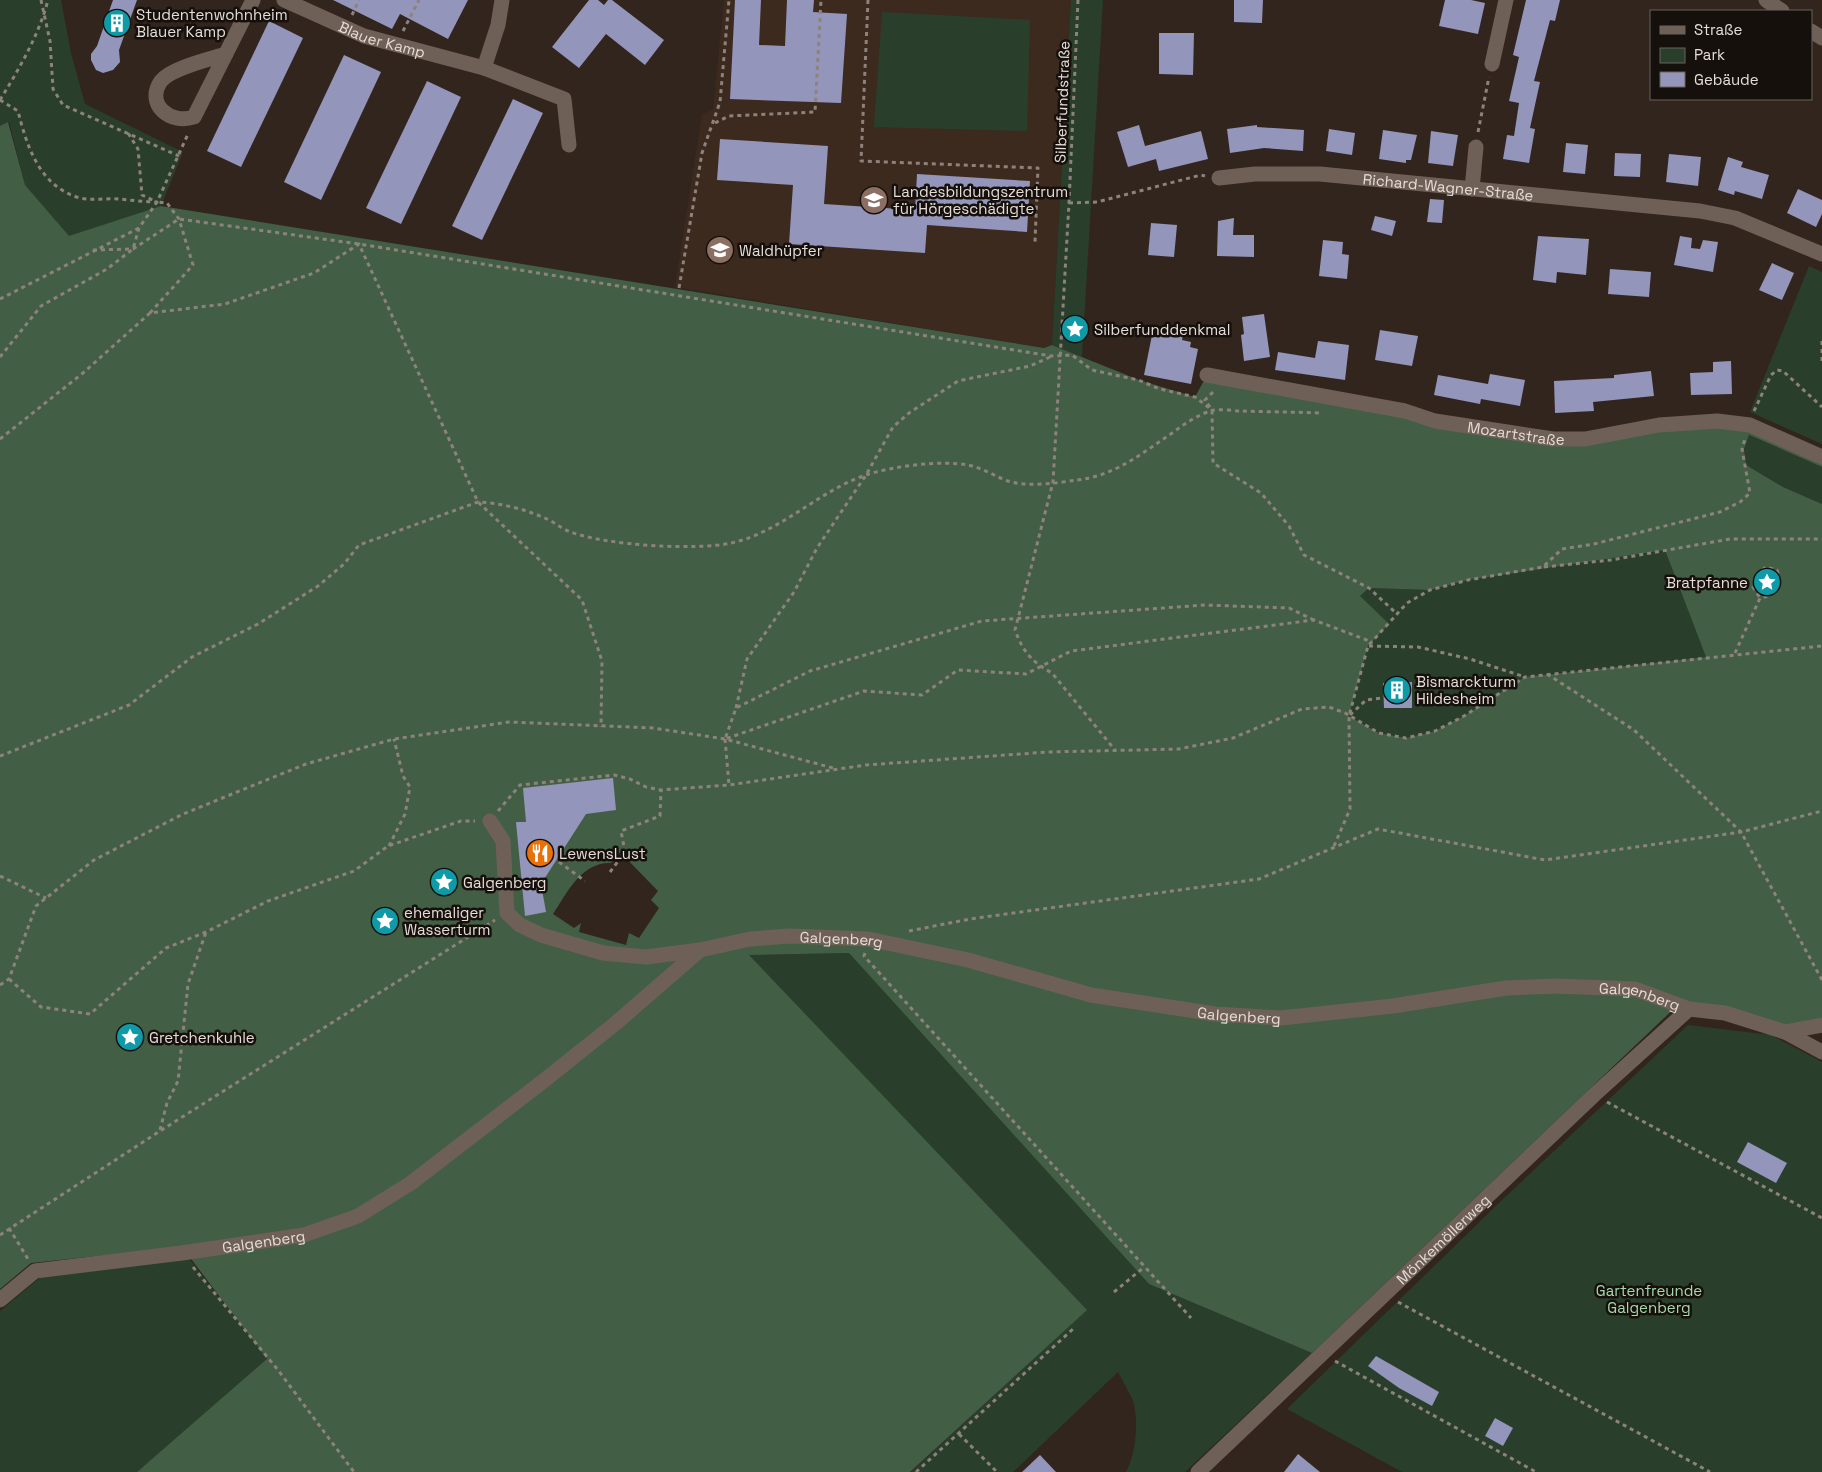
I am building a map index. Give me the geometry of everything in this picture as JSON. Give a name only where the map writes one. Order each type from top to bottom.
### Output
[{"type":"street","points":[[226,54],[186,67],[161,81],[157,92],[158,105],[164,114],[184,121],[194,117],[226,54],[253,0]]},
{"type":"street","name":"Blauer Kamp","points":[[284,0],[364,36],[484,68],[564,99],[569,145]]},
{"type":"street","points":[[484,68],[498,25],[502,0]]},
{"type":"street","points":[[1492,64],[1506,0]]},
{"type":"street","points":[[1766,0],[1781,10]]},
{"type":"street","points":[[1472,190],[1476,147]]},
{"type":"street","name":"Richard-Wagner-Straße","points":[[1219,178],[1255,174],[1320,174],[1472,190],[1700,210],[1735,218],[1822,254]]},
{"type":"street","name":"Mozartstraße","points":[[1207,375],[1405,411],[1435,421],[1553,440],[1586,439],[1658,425],[1717,421],[1750,425],[1822,457]]},
{"type":"street","points":[[490,822],[503,841],[507,913],[520,925],[541,934],[603,953],[646,957],[700,950]]},
{"type":"street","name":"Galgenberg","points":[[35,1270],[182,1253],[304,1235],[358,1216],[410,1183],[553,1074],[616,1023],[700,950],[758,938],[790,936],[868,939],[968,960],[1091,995],[1214,1014],[1280,1018],[1393,1006],[1506,988],[1556,986],[1635,989],[1689,1009],[1726,1013],[1785,1032],[1822,1052]]},
{"type":"street","name":"Mönkemöllerweg","points":[[1198,1472],[1594,1094],[1689,1009]]},
{"type":"street","points":[[1785,1032],[1822,1025]]},
{"type":"street","points":[[0,1300],[35,1270]]},
{"type":"path","points":[[41,0],[50,41],[53,89],[62,105],[179,156]]},
{"type":"path","points":[[0,439],[84,373],[150,313],[193,264],[179,219],[167,203],[81,199],[65,193],[49,180],[35,162],[26,140],[18,111],[0,100],[18,69],[44,15],[48,0]]},
{"type":"path","points":[[396,44],[419,0]]},
{"type":"path","points":[[680,288],[702,153],[714,124],[720,102],[729,0]]},
{"type":"path","points":[[714,124],[729,116],[816,112],[821,0]]},
{"type":"path","points":[[868,0],[861,161],[1038,168],[1035,242]]},
{"type":"path","name":"Silberfundstraße","points":[[1016,618],[1053,482],[1069,203],[1078,0]]},
{"type":"path","points":[[1476,147],[1492,64]]},
{"type":"path","points":[[133,249],[139,228],[157,202],[179,156],[194,117]]},
{"type":"path","points":[[128,133],[138,149],[142,195],[157,202]]},
{"type":"path","points":[[1069,203],[1097,202],[1201,175],[1219,178]]},
{"type":"path","points":[[0,357],[6,353],[41,306],[107,269],[133,249],[179,219],[359,244],[1051,356],[1072,356],[1092,370],[1138,380],[1160,389],[1195,397],[1212,410]]},
{"type":"path","points":[[0,299],[139,228]]},
{"type":"path","points":[[150,313],[225,304],[314,274],[359,244]]},
{"type":"path","points":[[359,244],[478,502],[582,600],[602,661],[601,727]]},
{"type":"path","points":[[93,250],[133,249]]},
{"type":"path","points":[[1061,336],[1073,329]]},
{"type":"path","points":[[1822,341],[1822,362]]},
{"type":"path","points":[[729,786],[725,739],[736,708],[747,659],[794,592],[817,548],[866,475],[894,427],[909,413],[958,381],[1030,366],[1051,356]]},
{"type":"path","points":[[1544,567],[1562,550],[1594,544],[1720,512],[1740,502],[1750,493],[1742,449],[1760,396],[1771,375],[1777,370],[1783,371],[1822,407]]},
{"type":"path","points":[[0,756],[129,706],[192,657],[258,624],[318,586],[344,564],[359,544],[478,502],[496,503],[549,520],[570,532],[601,540],[674,547],[730,543],[757,535],[823,496],[866,475],[907,467],[946,464],[967,465],[986,470],[1007,481],[1053,482],[1102,476],[1123,466],[1190,420],[1212,410],[1327,413]]},
{"type":"path","points":[[1212,410],[1213,463],[1261,493],[1289,526],[1304,555],[1369,588],[1397,614]]},
{"type":"path","points":[[1334,847],[1350,809],[1349,716],[1368,646],[1406,603],[1430,590],[1468,580],[1544,567],[1611,560],[1730,540],[1822,539]]},
{"type":"path","points":[[1766,567],[1777,570],[1781,580],[1778,591],[1770,596],[1760,598],[1754,587],[1756,575],[1766,567]]},
{"type":"path","points":[[1734,654],[1760,598]]},
{"type":"path","points":[[736,708],[810,671],[982,621],[1205,605],[1289,608],[1314,620],[1372,642]]},
{"type":"path","points":[[1016,618],[1015,630],[1022,650],[1052,673],[1116,750]]},
{"type":"path","points":[[725,739],[864,690],[922,695],[958,670],[1026,674],[1071,651],[1314,620]]},
{"type":"path","points":[[1368,646],[1418,647],[1470,659],[1525,677]]},
{"type":"path","points":[[9,979],[41,1007],[90,1014],[166,948],[206,932],[268,901],[354,870],[388,846],[461,821],[490,822],[504,801],[520,786],[614,775],[630,779],[646,787],[662,790],[729,786],[866,765],[1048,752],[1179,748],[1233,738],[1302,709],[1329,707],[1379,733],[1406,738],[1435,732],[1525,677],[1822,646]]},
{"type":"path","points":[[1547,674],[1634,730],[1741,832],[1822,980]]},
{"type":"path","points":[[1349,716],[1366,700],[1383,698]]},
{"type":"path","points":[[0,985],[9,979],[36,906],[94,860],[183,814],[306,764],[394,739],[509,722],[653,728],[725,739],[836,769]]},
{"type":"path","points":[[388,846],[405,814],[410,788],[404,776],[394,739]]},
{"type":"path","points":[[610,872],[625,852],[621,831],[660,816],[662,790]]},
{"type":"path","points":[[905,932],[970,919],[1260,879],[1378,829],[1545,860],[1741,832],[1822,811]]},
{"type":"path","points":[[559,862],[585,881]]},
{"type":"path","points":[[0,876],[46,898]]},
{"type":"path","points":[[0,1235],[160,1131],[507,913]]},
{"type":"path","points":[[160,1131],[167,1103],[178,1081],[188,984],[206,932]]},
{"type":"path","points":[[868,939],[864,956],[1191,1318]]},
{"type":"path","points":[[1594,1094],[1822,1218]]},
{"type":"path","points":[[9,1228],[35,1270]]},
{"type":"path","points":[[182,1253],[278,1370],[354,1472]]},
{"type":"path","points":[[1114,1292],[1144,1268]]},
{"type":"path","points":[[1385,1295],[1710,1472]]},
{"type":"path","points":[[916,1472],[1072,1329]]},
{"type":"path","points":[[1323,1354],[1536,1472]]},
{"type":"path","points":[[959,1433],[997,1472]]},
{"type":"shaded area","name":"Landesbildungszentrum für Hörgeschädigte","points":[[724,0],[1071,0],[1052,345],[1044,348],[675,287],[702,114],[713,110]]},
{"type":"green space","points":[[0,0],[61,0],[71,53],[85,104],[183,152],[161,206],[69,237],[25,185],[9,122],[0,126]]},
{"type":"green space","points":[[1071,0],[1103,0],[1082,357],[1052,345]]},
{"type":"green space","points":[[882,12],[1030,20],[1027,131],[874,127]]},
{"type":"green space","name":"Galgenberg","points":[[8,122],[25,185],[69,236],[161,206],[1044,348],[1052,345],[1139,380],[1195,397],[1207,375],[1553,439],[1717,421],[1822,457],[1822,467],[1749,435],[1744,449],[1746,465],[1783,487],[1822,504],[1822,1027],[1810,1028],[1775,1023],[1683,1000],[1312,1353],[1149,1284],[849,953],[749,955],[1087,1310],[910,1472],[137,1472],[267,1359],[182,1247],[31,1263],[0,1289],[0,126]],"holes":[[[1665,550],[1706,657],[1525,677],[1464,716],[1435,731],[1406,738],[1379,733],[1349,716],[1368,646],[1389,624],[1360,596],[1369,588],[1430,590],[1468,580]],[[620,852],[658,891],[651,900],[659,908],[639,938],[629,933],[626,945],[579,932],[581,923],[574,928],[553,914],[570,888],[583,873],[600,864],[611,863]]]},
{"type":"green space","points":[[1809,266],[1822,272],[1822,444],[1750,412]]},
{"type":"green space","points":[[1748,435],[1822,467],[1822,504],[1783,487],[1746,465],[1744,449]]},
{"type":"green space","points":[[1665,550],[1706,657],[1547,674],[1435,731],[1406,738],[1379,733],[1349,716],[1368,646],[1360,596],[1369,588],[1430,590],[1468,580]]},
{"type":"green space","points":[[849,953],[1149,1284],[1312,1353],[1185,1472],[1126,1472],[1136,1437],[1136,1418],[1133,1401],[1118,1372],[1013,1472],[911,1472],[1086,1310],[748,955]]},
{"type":"green space","name":"Gartenfreunde Galgenberg","points":[[1688,1025],[1771,1035],[1822,1062],[1822,1472],[1402,1472],[1287,1409],[1501,1201]]},
{"type":"green space","points":[[187,1256],[268,1360],[137,1472],[0,1472],[0,1311],[49,1270]]},
{"type":"building","name":"Studentenwohnheim Blauer Kamp","points":[[113,0],[137,0],[119,50],[120,62],[113,70],[103,73],[96,70],[91,60],[91,54],[97,46]]},
{"type":"building","points":[[333,0],[468,0],[448,39],[400,14],[392,29]]},
{"type":"building","points":[[589,0],[598,0],[604,5],[608,0],[612,0],[664,40],[645,65],[606,34],[579,68],[552,47]]},
{"type":"building","points":[[735,0],[761,0],[759,45],[785,46],[787,0],[814,0],[813,12],[847,14],[841,103],[730,99]]},
{"type":"building","points":[[1234,0],[1263,0],[1262,23],[1234,22]]},
{"type":"building","points":[[1445,0],[1471,0],[1485,3],[1478,34],[1439,26]]},
{"type":"building","points":[[1526,0],[1560,0],[1555,21],[1550,20],[1534,81],[1540,82],[1530,128],[1535,129],[1529,163],[1503,159],[1507,135],[1514,136],[1519,103],[1509,101],[1519,57],[1513,55]]},
{"type":"building","points":[[269,21],[303,38],[241,167],[207,151]]},
{"type":"building","points":[[1159,33],[1194,33],[1193,75],[1159,74]]},
{"type":"building","points":[[344,55],[381,72],[321,200],[284,182]]},
{"type":"building","points":[[427,81],[461,97],[401,224],[366,208]]},
{"type":"building","points":[[513,99],[543,113],[482,240],[452,226]]},
{"type":"building","points":[[1139,125],[1145,146],[1201,131],[1208,159],[1159,171],[1156,159],[1128,167],[1117,132]]},
{"type":"building","points":[[1257,125],[1257,127],[1304,130],[1303,151],[1264,148],[1230,153],[1227,129]]},
{"type":"building","points":[[1329,129],[1355,133],[1352,155],[1326,151]]},
{"type":"building","points":[[1383,130],[1417,135],[1411,160],[1406,160],[1406,163],[1379,159]]},
{"type":"building","points":[[1431,131],[1458,135],[1453,166],[1428,163]]},
{"type":"building","points":[[720,139],[828,146],[824,204],[915,210],[917,174],[1030,181],[1027,232],[927,225],[925,253],[789,244],[793,185],[717,180]]},
{"type":"building","points":[[1566,143],[1588,145],[1585,174],[1563,172]]},
{"type":"building","points":[[1615,153],[1641,154],[1640,177],[1614,176]]},
{"type":"building","points":[[1669,154],[1701,157],[1698,186],[1666,182]]},
{"type":"building","points":[[1728,157],[1743,162],[1741,167],[1769,175],[1762,199],[1735,191],[1734,195],[1718,190]]},
{"type":"building","points":[[1798,189],[1822,200],[1822,214],[1816,227],[1787,213]]},
{"type":"building","points":[[1430,199],[1444,200],[1442,223],[1427,222]]},
{"type":"building","points":[[1375,216],[1396,221],[1392,236],[1371,230]]},
{"type":"building","points":[[1234,218],[1233,235],[1254,235],[1254,257],[1217,256],[1218,221]]},
{"type":"building","points":[[1151,223],[1177,225],[1174,257],[1148,255]]},
{"type":"building","points":[[1538,236],[1589,239],[1586,275],[1557,272],[1556,283],[1533,280]]},
{"type":"building","points":[[1680,236],[1692,238],[1691,248],[1700,249],[1703,240],[1718,242],[1713,272],[1674,265]]},
{"type":"building","points":[[1323,240],[1343,242],[1342,254],[1349,255],[1347,279],[1319,276]]},
{"type":"building","points":[[1772,263],[1794,273],[1782,300],[1759,290]]},
{"type":"building","points":[[1610,269],[1651,272],[1649,297],[1608,294]]},
{"type":"building","points":[[1264,314],[1270,357],[1244,361],[1241,335],[1244,334],[1242,317]]},
{"type":"building","points":[[1153,330],[1183,336],[1182,340],[1191,342],[1190,347],[1198,349],[1191,384],[1144,375]]},
{"type":"building","points":[[1380,330],[1418,336],[1412,366],[1375,360]]},
{"type":"building","points":[[1318,341],[1349,345],[1345,380],[1275,370],[1278,352],[1315,358]]},
{"type":"building","points":[[1731,361],[1732,394],[1691,395],[1690,373],[1713,372],[1713,362]]},
{"type":"building","points":[[1651,371],[1654,396],[1593,402],[1594,411],[1555,413],[1554,381],[1614,378],[1614,375]]},
{"type":"building","points":[[1490,374],[1525,380],[1520,406],[1481,399],[1480,404],[1434,395],[1438,375],[1488,384]]},
{"type":"building","name":"Bismarckturm Hildesheim","points":[[1412,682],[1412,708],[1384,708],[1383,683]]},
{"type":"building","name":"LewensLust","points":[[613,778],[616,810],[586,814],[541,884],[546,912],[525,916],[516,822],[526,822],[523,788]]},
{"type":"building","points":[[1748,1142],[1787,1163],[1776,1183],[1737,1162]]},
{"type":"building","points":[[1376,1356],[1439,1392],[1432,1406],[1399,1388],[1368,1366]]},
{"type":"building","points":[[1495,1418],[1513,1428],[1503,1446],[1485,1436]]},
{"type":"building","points":[[1298,1454],[1320,1472],[1284,1472]]},
{"type":"building","points":[[1040,1455],[1056,1472],[1022,1472]]},
{"type":"place","name":"Studentenwohnheim Blauer Kamp","points":[[117,23]]},
{"type":"place","name":"Landesbildungszentrum für Hörgeschädigte","points":[[874,200]]},
{"type":"place","name":"Waldhüpfer","points":[[720,250]]},
{"type":"place","name":"Silberfunddenkmal","points":[[1075,329]]},
{"type":"place","name":"Bratpfanne","points":[[1767,582]]},
{"type":"place","name":"Bismarckturm Hildesheim","points":[[1397,690]]},
{"type":"place","name":"LewensLust","points":[[540,853]]},
{"type":"place","name":"Galgenberg","points":[[444,882]]},
{"type":"place","name":"ehemaliger Wasserturm","points":[[385,921]]},
{"type":"place","name":"Gretchenkuhle","points":[[130,1037]]}]
